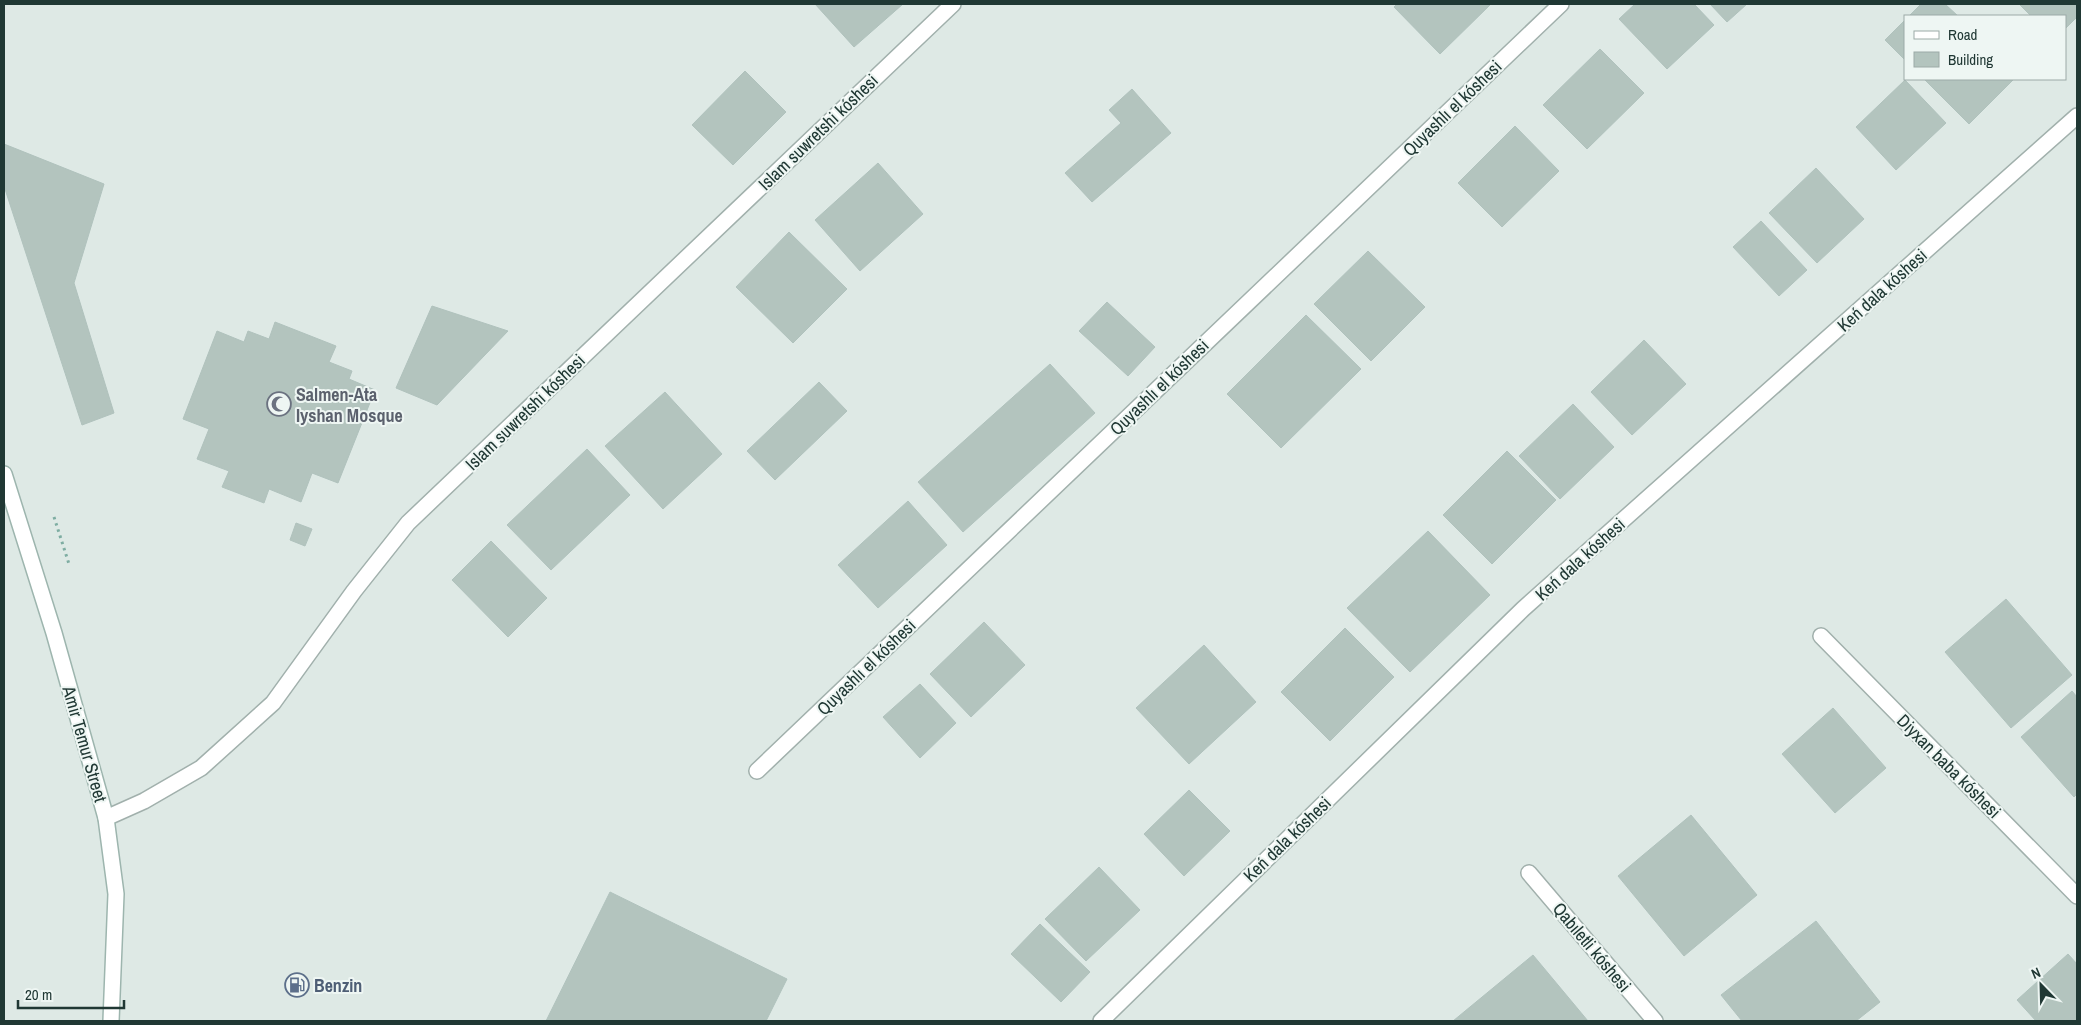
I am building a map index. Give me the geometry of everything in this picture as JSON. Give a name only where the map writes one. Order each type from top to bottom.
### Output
[{"type":"street","name":"Islam suwretshi kóshesi","points":[[106,818],[144,801],[201,768],[273,704],[354,591],[408,523],[953,4]]},
{"type":"street","name":"Quyashlı el kóshesi","points":[[757,771],[1561,4]]},
{"type":"street","name":"Keń dala kóshesi","points":[[1101,1021],[1523,609],[2077,116]]},
{"type":"street","name":"Amir Temur Street","points":[[4,474],[54,633],[106,818],[116,894],[111,1021]]},
{"type":"street","name":"Diyxan baba kóshesi","points":[[1821,636],[2077,896]]},
{"type":"street","name":"Qabıletli kóshesi","points":[[1529,872],[1655,1021]]},
{"type":"path","points":[[54,517],[69,564]]},
{"type":"building","points":[[815,4],[903,4],[854,47]]},
{"type":"building","points":[[1397,4],[1491,4],[1440,54],[1394,7]]},
{"type":"building","points":[[1635,4],[1694,4],[1714,25],[1667,69],[1619,19]]},
{"type":"building","points":[[1710,4],[1747,4],[1727,22]]},
{"type":"building","points":[[1921,4],[1945,4],[1957,15],[1910,15]]},
{"type":"building","points":[[2019,4],[2077,4],[2077,17],[2066,28],[2066,15],[2030,15]]},
{"type":"building","points":[[1904,21],[1904,59],[1885,40]]},
{"type":"building","points":[[1600,49],[1644,93],[1587,149],[1543,105]]},
{"type":"building","points":[[745,71],[786,112],[733,165],[692,125]]},
{"type":"building","points":[[1905,80],[1946,123],[1896,170],[1856,127]]},
{"type":"building","points":[[1925,80],[2013,80],[1969,124]]},
{"type":"building","points":[[1132,89],[1171,133],[1092,202],[1065,173],[1121,123],[1109,110]]},
{"type":"building","points":[[1515,126],[1559,171],[1502,227],[1458,183]]},
{"type":"building","points":[[4,144],[104,184],[74,283],[114,413],[82,425],[4,186]]},
{"type":"building","points":[[878,163],[923,214],[860,271],[815,220]]},
{"type":"building","points":[[1816,168],[1864,219],[1817,263],[1769,213]]},
{"type":"building","points":[[1761,221],[1807,270],[1779,296],[1733,247]]},
{"type":"building","points":[[789,232],[847,289],[793,343],[736,287]]},
{"type":"building","points":[[1368,251],[1425,307],[1371,361],[1314,304]]},
{"type":"building","points":[[1107,302],[1155,347],[1128,376],[1079,331]]},
{"type":"building","points":[[432,306],[508,331],[437,405],[396,388]]},
{"type":"building","points":[[1306,315],[1361,369],[1281,448],[1227,394]]},
{"type":"building","name":"Salmen-Ata Iyshan Mosque","points":[[275,322],[336,346],[329,362],[352,371],[349,379],[375,390],[338,483],[312,473],[301,502],[269,489],[264,503],[222,487],[229,471],[197,459],[209,429],[183,419],[217,331],[244,342],[248,331],[269,339]]},
{"type":"building","points":[[1644,340],[1686,384],[1632,435],[1591,392]]},
{"type":"building","points":[[1050,364],[1095,413],[963,532],[918,482]]},
{"type":"building","points":[[819,382],[847,411],[775,480],[747,451]]},
{"type":"building","points":[[665,392],[722,454],[663,509],[605,446]]},
{"type":"building","points":[[1573,404],[1614,447],[1560,499],[1519,456]]},
{"type":"building","points":[[587,449],[630,495],[551,570],[507,525]]},
{"type":"building","points":[[1507,451],[1556,500],[1492,564],[1443,515]]},
{"type":"building","points":[[908,501],[947,545],[878,608],[838,565]]},
{"type":"building","points":[[296,523],[312,529],[305,546],[290,540]]},
{"type":"building","points":[[1428,531],[1490,595],[1410,672],[1347,608]]},
{"type":"building","points":[[491,541],[547,598],[508,637],[452,580]]},
{"type":"building","points":[[2006,599],[2072,675],[2011,728],[1945,652]]},
{"type":"building","points":[[984,622],[1025,665],[971,717],[930,674]]},
{"type":"building","points":[[1345,628],[1394,677],[1330,741],[1281,692]]},
{"type":"building","points":[[1204,645],[1256,702],[1189,764],[1136,708]]},
{"type":"building","points":[[920,684],[956,723],[920,758],[883,717]]},
{"type":"building","points":[[2072,691],[2077,697],[2077,794],[2074,797],[2021,737]]},
{"type":"building","points":[[1833,708],[1886,768],[1835,813],[1782,754]]},
{"type":"building","points":[[1189,790],[1230,831],[1184,876],[1144,834]]},
{"type":"building","points":[[1691,815],[1757,895],[1684,956],[1618,876]]},
{"type":"building","points":[[1099,867],[1140,910],[1086,961],[1045,919]]},
{"type":"building","points":[[610,892],[787,979],[766,1021],[546,1021]]},
{"type":"building","points":[[1816,921],[1880,1002],[1856,1021],[1742,1021],[1721,995]]},
{"type":"building","points":[[1040,924],[1090,972],[1061,1002],[1011,954]]},
{"type":"building","points":[[2068,954],[2077,964],[2077,1021],[2036,1021],[2017,1000]]},
{"type":"building","points":[[1533,955],[1588,1021],[1453,1021]]},
{"type":"place","name":"Salmen-Ata Iyshan Mosque","points":[[279,404]]},
{"type":"place","name":"Benzin","points":[[297,985]]}]
